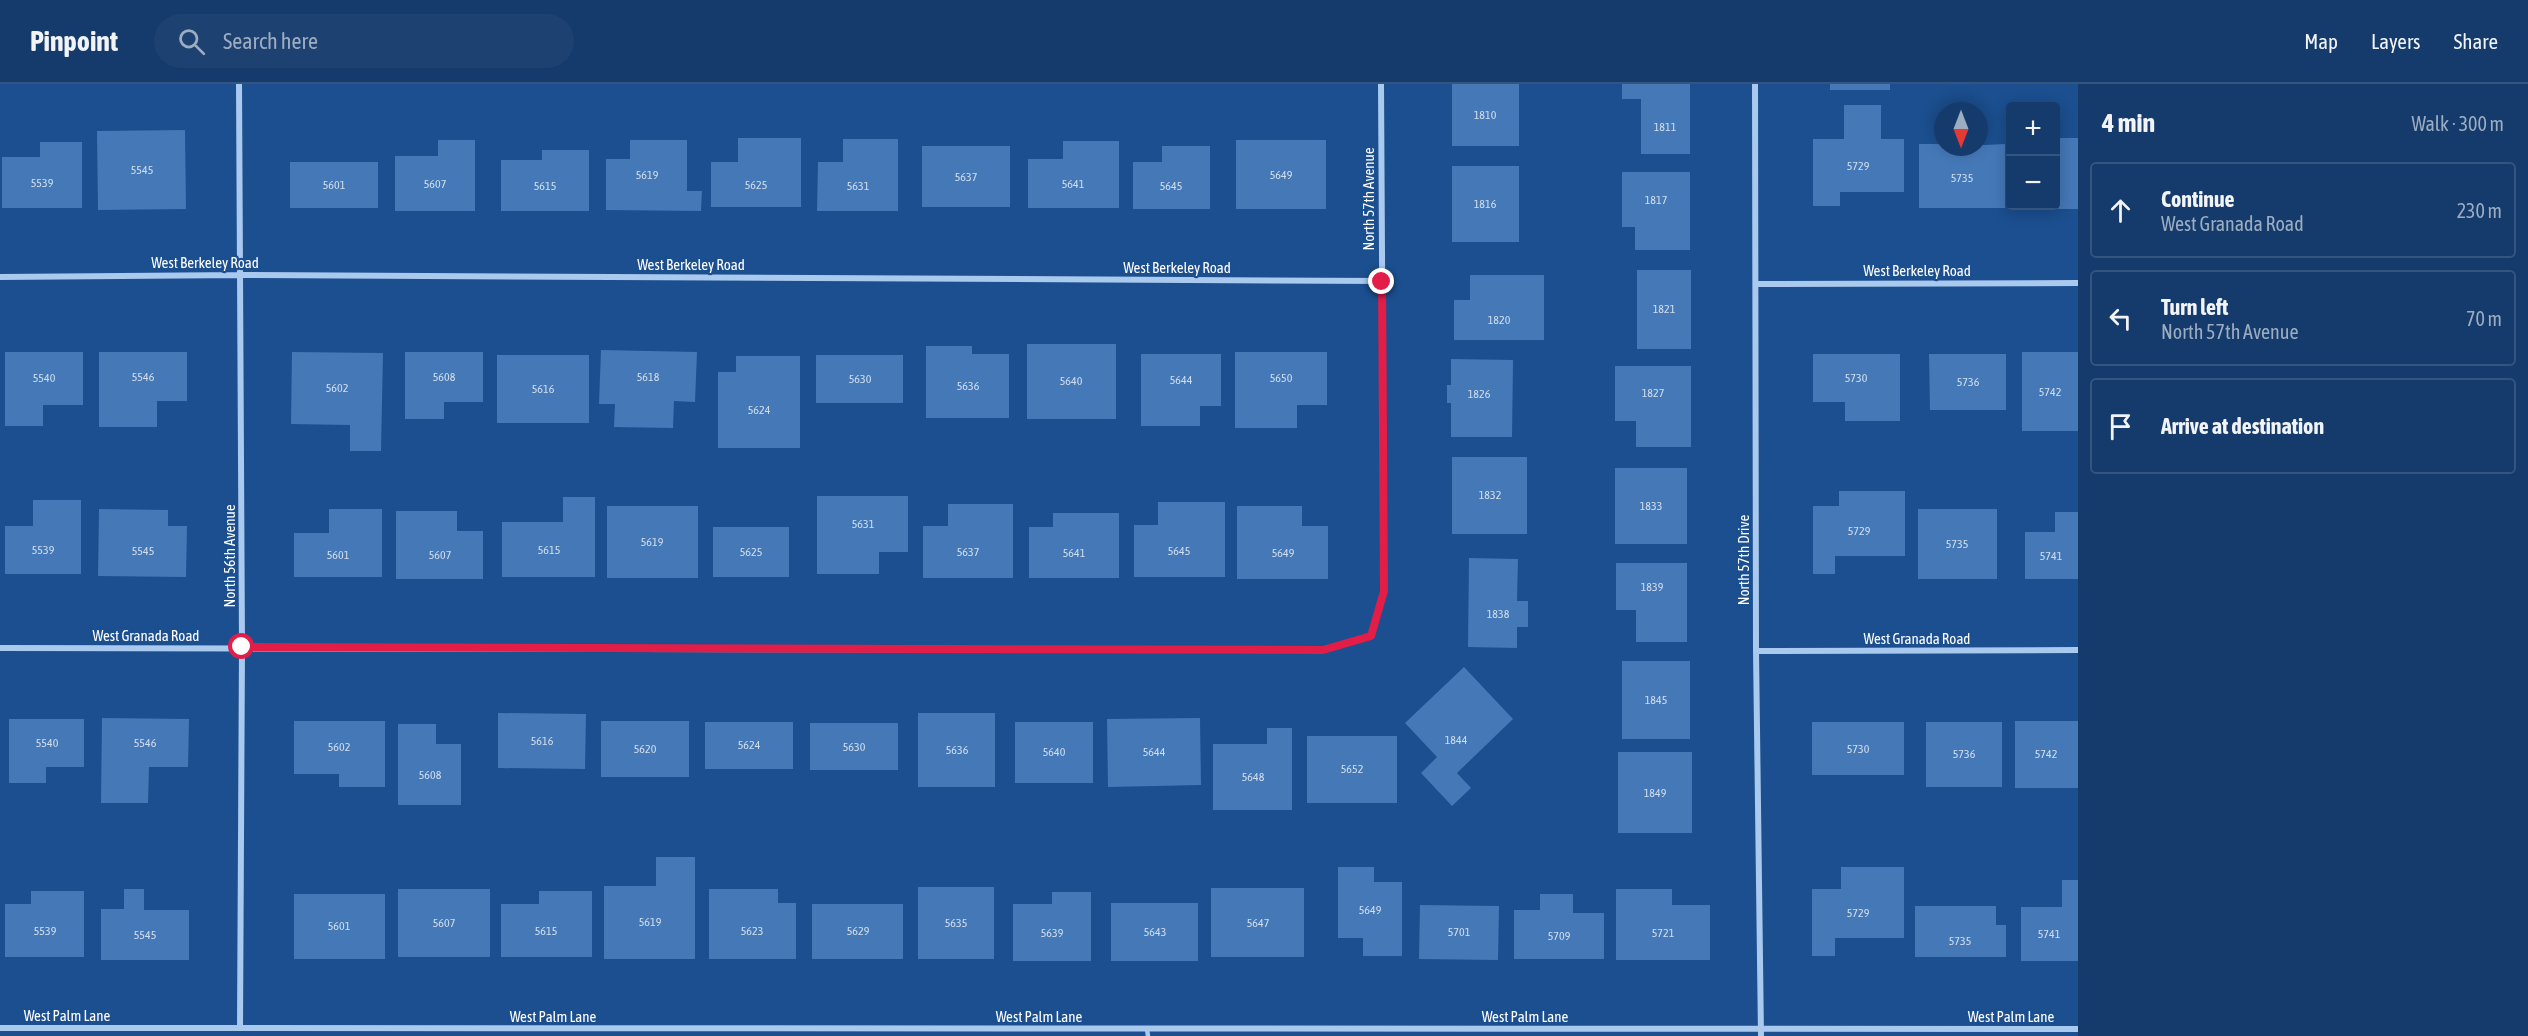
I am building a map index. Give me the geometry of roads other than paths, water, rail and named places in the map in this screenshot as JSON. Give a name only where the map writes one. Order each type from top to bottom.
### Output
[{"type":"street","name":"North 56th Avenue","points":[[239,84],[242,647],[240,1028]]},
{"type":"street","name":"North 57th Avenue","points":[[1371,636],[1384,591],[1381,84]]},
{"type":"street","name":"North 57th Drive","points":[[1755,84],[1756,651],[1761,1032]]},
{"type":"street","name":"West Berkeley Road","points":[[0,277],[241,275],[1382,282]]},
{"type":"street","name":"West Berkeley Road","points":[[1756,284],[2078,283]]},
{"type":"street","name":"West Granada Road","points":[[0,648],[1323,650],[1371,636]]},
{"type":"street","name":"West Granada Road","points":[[1756,651],[2078,650]]},
{"type":"street","name":"West Palm Lane","points":[[0,1028],[470,1028],[711,1032],[2023,1033],[2078,1029]]},
{"type":"street","points":[[40,1028],[40,1036]]},
{"type":"street","points":[[470,1028],[471,1036]]}]
